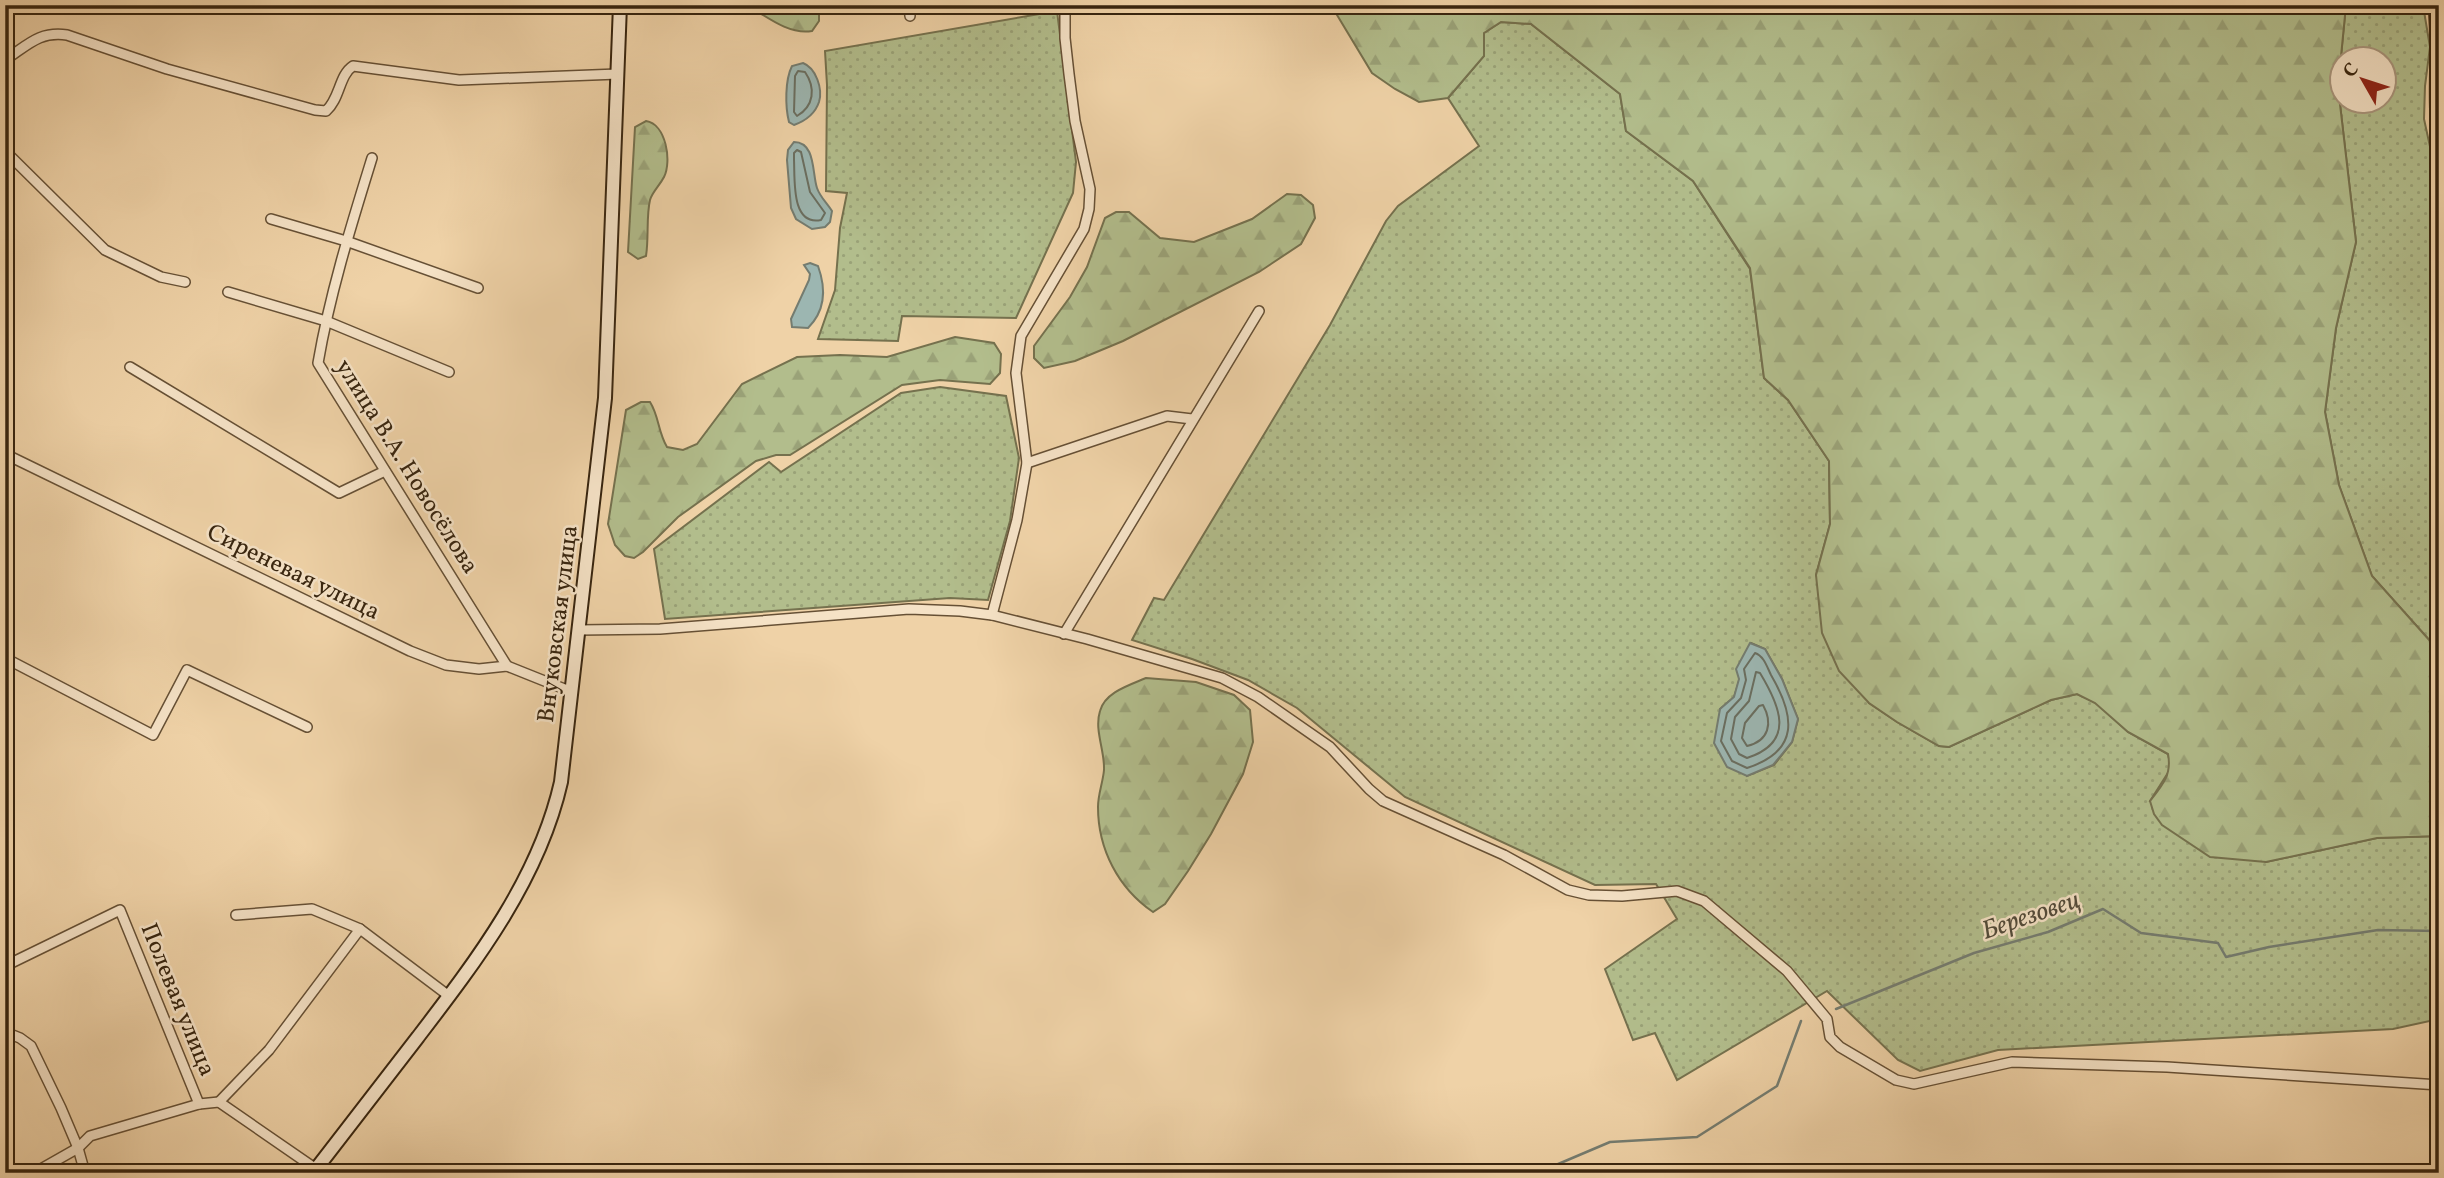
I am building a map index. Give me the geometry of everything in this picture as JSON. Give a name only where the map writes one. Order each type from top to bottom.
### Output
[{"type":"main road","name":"Внуковская улица","points":[[314,1171],[449,996],[506,912],[547,830],[561,782],[605,398],[620,5]]},
{"type":"street","points":[[909,5],[910,16]]},
{"type":"street","points":[[992,615],[1017,520],[1027,463],[1016,373],[1021,335],[1084,229],[1089,209],[1090,188],[1075,121],[1069,74],[1065,5]]},
{"type":"street","points":[[2433,5],[2436,28],[2435,128],[2439,147]]},
{"type":"street","points":[[5,60],[42,36],[51,33],[67,35],[167,69],[326,111],[338,97],[348,69],[353,66],[459,80],[618,74]]},
{"type":"street","points":[[5,151],[104,250],[160,277],[185,282]]},
{"type":"street","name":"улица В.А. Новосёлова","points":[[372,158],[346,241],[318,363],[507,666]]},
{"type":"street","points":[[271,219],[346,241],[478,288]]},
{"type":"street","points":[[228,292],[326,321],[449,372]]},
{"type":"street","points":[[1064,634],[1259,311]]},
{"type":"street","points":[[130,367],[339,493],[385,471]]},
{"type":"street","points":[[1027,463],[1167,416],[1192,419]]},
{"type":"street","name":"Сиреневая улица","points":[[5,454],[410,651],[446,666],[479,669],[507,666],[572,692]]},
{"type":"street","points":[[579,630],[660,629],[909,609],[960,611],[992,615],[1222,678],[1258,697],[1330,747],[1368,789],[1383,801],[1504,855],[1568,890],[1589,895],[1622,896],[1677,891],[1704,901],[1787,971],[1827,1019],[1830,1037],[1840,1047],[1896,1080],[1914,1084],[2012,1062],[2167,1067],[2439,1085]]},
{"type":"street","points":[[5,658],[153,735],[187,670],[307,727]]},
{"type":"street","points":[[236,915],[312,909],[360,929],[449,996]]},
{"type":"street","name":"Полевая улица","points":[[5,966],[120,911],[199,1104]]},
{"type":"street","points":[[34,1173],[78,1148],[90,1136],[108,1129],[199,1104],[219,1102],[269,1050],[360,929]]},
{"type":"street","points":[[5,1032],[31,1046],[78,1148],[85,1173]]},
{"type":"street","points":[[219,1102],[314,1171]]},
{"type":"green space","points":[[747,5],[819,5],[819,21],[812,31],[803,32],[778,24]]},
{"type":"green space","points":[[1331,5],[2346,5],[2342,46],[2328,46],[2328,116],[2341,116],[2356,242],[2336,328],[2325,412],[2339,485],[2372,576],[2439,651],[2439,836],[2377,838],[2266,862],[2210,857],[2162,825],[2154,814],[2150,801],[2165,779],[2169,768],[2168,754],[2128,732],[2095,703],[2077,694],[2051,700],[1949,747],[1939,746],[1869,703],[1839,671],[1822,633],[1816,575],[1830,524],[1829,461],[1788,400],[1764,378],[1750,268],[1693,181],[1626,131],[1620,94],[1531,24],[1501,22],[1484,33],[1484,56],[1448,98],[1419,102],[1372,73]]},
{"type":"green space","points":[[2346,5],[2423,5],[2430,47],[2424,119],[2439,188],[2439,651],[2372,576],[2339,485],[2325,412],[2336,328],[2356,242],[2341,116],[2398,116],[2398,46],[2342,46]]},
{"type":"green space","points":[[1057,11],[1076,162],[1073,193],[1016,318],[902,316],[898,341],[818,339],[835,290],[840,228],[847,193],[826,191],[825,51]]},
{"type":"green space","points":[[1501,22],[1531,24],[1620,94],[1626,131],[1693,181],[1750,269],[1764,378],[1788,400],[1829,461],[1830,524],[1816,575],[1869,703],[1939,746],[1949,747],[2051,700],[2077,694],[2095,702],[2128,732],[2168,754],[2171,768],[2150,801],[2266,862],[2377,838],[2439,836],[2439,1019],[2393,1029],[1998,1050],[1920,1071],[1898,1060],[1827,991],[1677,1080],[1655,1033],[1633,1040],[1605,969],[1677,919],[1656,884],[1595,885],[1405,797],[1297,708],[1248,680],[1132,640],[1154,598],[1164,600],[1330,325],[1386,221],[1398,206],[1479,146],[1448,98],[1484,56],[1484,33]],"holes":[[[1751,643],[1765,649],[1782,679],[1798,719],[1792,742],[1774,765],[1747,776],[1720,709],[1734,697]]]},
{"type":"green space","points":[[646,121],[653,124],[663,136],[667,162],[664,177],[650,200],[646,256],[638,259],[628,252],[635,127]]},
{"type":"green space","points":[[1287,194],[1301,195],[1313,205],[1315,218],[1301,244],[1259,272],[1123,341],[1075,361],[1044,368],[1034,358],[1034,346],[1070,297],[1087,267],[1105,218],[1116,212],[1129,212],[1160,238],[1194,242],[1252,219]]},
{"type":"green space","points":[[955,337],[994,343],[1001,354],[1000,373],[990,384],[940,380],[902,385],[790,455],[776,455],[756,461],[678,517],[634,558],[625,556],[615,545],[608,524],[626,410],[641,402],[650,402],[667,447],[683,450],[697,444],[742,384],[797,357],[887,357]]},
{"type":"green space","points":[[940,387],[1006,396],[1019,458],[1010,521],[988,600],[950,598],[665,619],[654,549],[769,462],[781,472],[901,393]]},
{"type":"green space","points":[[1146,678],[1196,682],[1234,695],[1250,710],[1253,742],[1243,774],[1211,834],[1165,904],[1153,912],[1130,891],[1112,866],[1102,838],[1098,807],[1104,770],[1098,726],[1100,711],[1113,694]]},
{"type":"water","points":[[803,63],[815,74],[820,97],[812,113],[794,125],[789,122],[787,86],[792,66]]},
{"type":"water","points":[[794,142],[801,143],[810,153],[817,188],[832,211],[830,222],[825,227],[812,229],[796,219],[791,208],[787,160],[788,150]]},
{"type":"water","points":[[810,263],[818,266],[821,274],[821,306],[808,328],[792,327],[791,319],[809,280],[810,274],[804,265]]},
{"type":"water","points":[[1750,643],[1765,649],[1782,679],[1798,719],[1792,742],[1773,765],[1747,776],[1727,767],[1714,743],[1720,709],[1734,697],[1739,679],[1736,669]]},
{"type":"waterway","name":"Березовец","points":[[1836,1009],[1974,953],[2048,932],[2103,909],[2141,933],[2218,943],[2226,957],[2269,947],[2378,930],[2439,931]]},
{"type":"waterway","name":"Березовец","points":[[1537,1173],[1610,1142],[1697,1137],[1777,1086],[1801,1021]]}]
